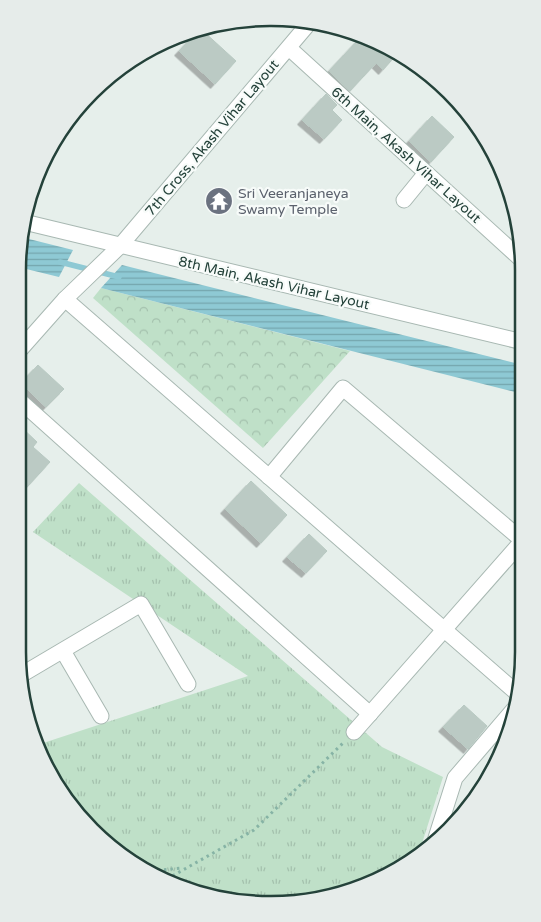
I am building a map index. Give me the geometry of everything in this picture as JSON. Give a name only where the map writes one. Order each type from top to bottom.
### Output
[{"type":"street","name":"7th Cross, Akash Vihar Layout","points":[[26,343],[65,299],[117,249],[305,29]]},
{"type":"street","name":"6th Main, Akash Vihar Layout","points":[[289,48],[514,253]]},
{"type":"street","points":[[404,200],[426,173]]},
{"type":"street","name":"8th Main, Akash Vihar Layout","points":[[31,224],[117,249],[515,340]]},
{"type":"street","points":[[65,299],[512,689]]},
{"type":"street","points":[[269,477],[343,388],[515,534]]},
{"type":"street","points":[[26,406],[370,714]]},
{"type":"street","points":[[354,732],[515,550]]},
{"type":"street","points":[[27,671],[140,604],[188,684]]},
{"type":"street","points":[[63,650],[102,716]]},
{"type":"street","points":[[439,828],[455,778],[505,720]]},
{"type":"path","points":[[173,875],[254,830],[354,732]]},
{"type":"path","points":[[160,870],[184,868]]},
{"type":"green space","points":[[101,288],[350,351],[263,448],[93,298]]},
{"type":"green space","points":[[79,483],[382,747],[443,777],[422,842],[379,871],[349,883],[302,894],[270,896],[239,894],[192,883],[148,863],[109,835],[87,813],[67,787],[51,760],[44,743],[248,676],[33,532]]},
{"type":"water","points":[[28,239],[73,250],[59,277],[26,269]]},
{"type":"water","points":[[122,265],[515,363],[515,392],[101,288]]},
{"type":"building","points":[[207,35],[236,61],[215,84],[179,51],[189,40]]},
{"type":"building","points":[[356,42],[393,59],[383,70],[376,63],[350,91],[329,71]]},
{"type":"building","points":[[326,94],[337,105],[332,110],[342,120],[324,139],[302,120]]},
{"type":"building","points":[[432,116],[454,137],[431,162],[409,141]]},
{"type":"building","points":[[38,365],[64,389],[46,407],[26,388],[26,378]]},
{"type":"building","points":[[26,432],[37,442],[33,447],[50,462],[26,488]]},
{"type":"building","points":[[251,481],[287,515],[261,543],[225,509]]},
{"type":"building","points":[[309,534],[327,551],[306,573],[287,557]]},
{"type":"building","points":[[464,705],[487,726],[468,749],[443,727]]},
{"type":"waterway","points":[[60,262],[119,277]]},
{"type":"place","name":"Sri Veeranjaneya Swamy Temple","points":[[219,201]]}]
